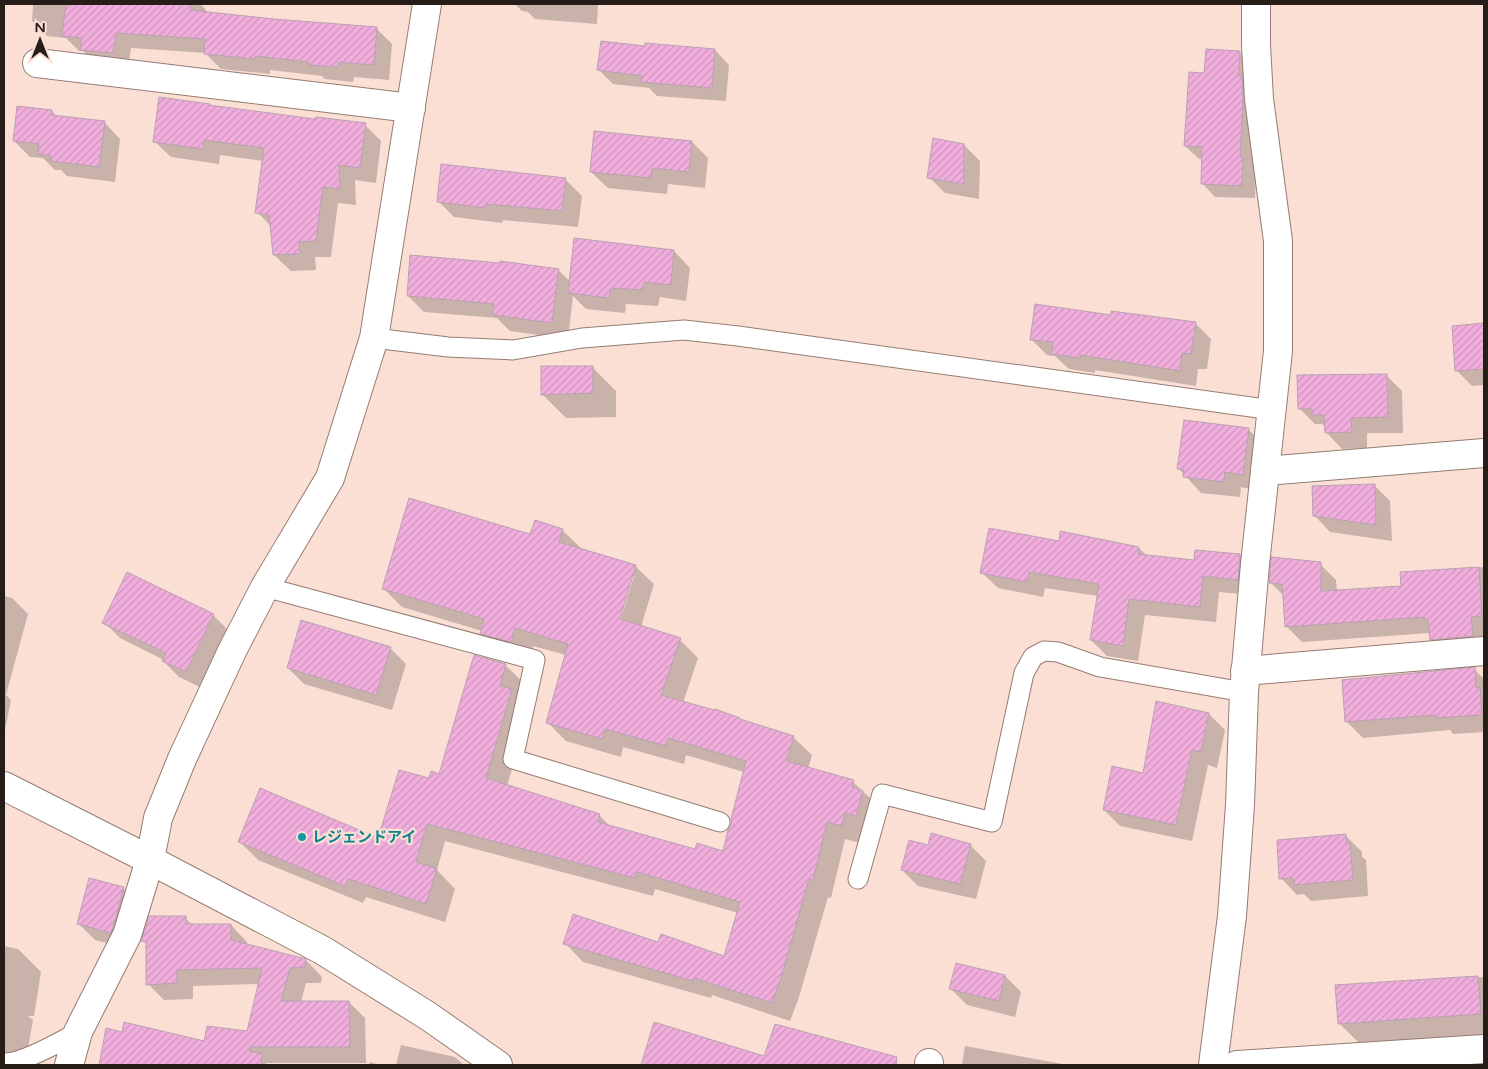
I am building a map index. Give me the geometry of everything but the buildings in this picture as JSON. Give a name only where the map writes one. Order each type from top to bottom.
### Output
[{"type":"street","points":[[69,1065],[78,1032],[127,935],[150,860],[158,818],[182,759],[232,651],[265,587],[330,478],[374,338],[427,4]]},
{"type":"street","points":[[1213,1065],[1232,916],[1240,805],[1245,682],[1278,352],[1278,241],[1259,99],[1256,4]]},
{"type":"street","points":[[37,63],[411,108]]},
{"type":"street","points":[[1265,471],[1484,453]]},
{"type":"street","points":[[1245,682],[1484,650]]},
{"type":"street","points":[[4,786],[322,950],[428,1016],[498,1065]]},
{"type":"street","points":[[1237,1065],[1484,1049]]},
{"type":"lane","points":[[374,338],[448,347],[513,350],[582,338],[684,330],[1272,410]]},
{"type":"lane","points":[[265,587],[535,660],[513,759],[720,822]]},
{"type":"lane","points":[[858,879],[882,794],[992,822],[1024,673],[1033,656],[1044,652],[1058,652],[1100,667],[1245,682]]},
{"type":"lane","points":[[4,1063],[9,1064],[38,1052],[78,1032]]},
{"type":"place","name":"レジェンドアイ","points":[[302,837]]}]
